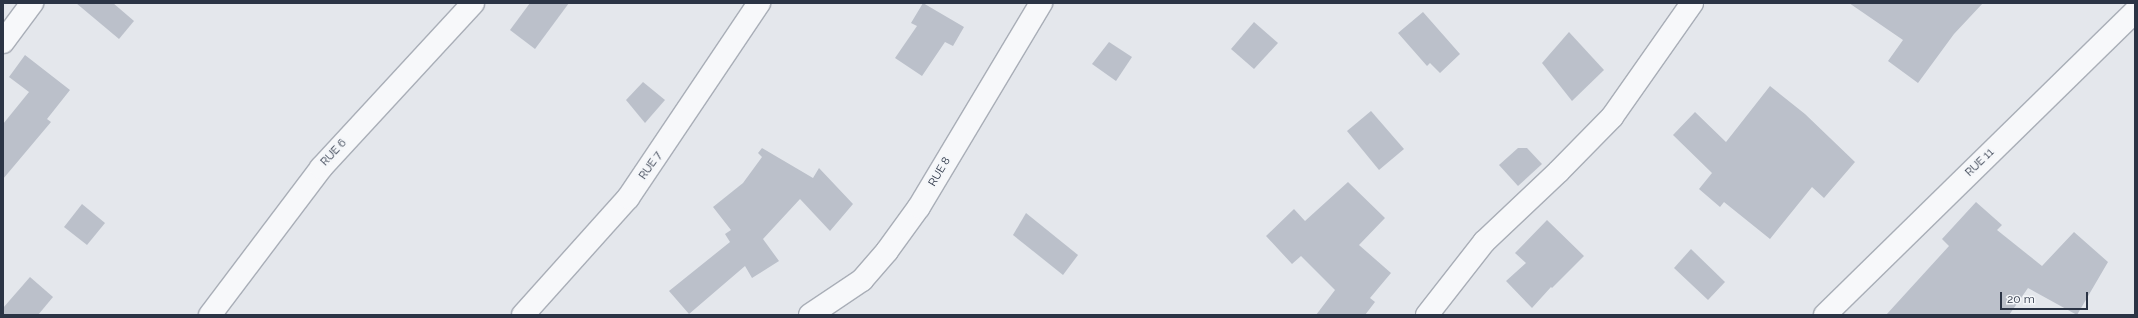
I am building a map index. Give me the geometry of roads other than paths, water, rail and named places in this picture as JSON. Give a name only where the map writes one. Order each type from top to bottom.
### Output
[{"type":"street","points":[[3,42],[32,3]]},
{"type":"street","name":"RUE 6","points":[[210,315],[320,168],[473,3]]},
{"type":"street","name":"RUE 7","points":[[524,315],[628,198],[759,3]]},
{"type":"street","name":"RUE 8","points":[[810,315],[862,280],[887,251],[919,206],[1041,3]]},
{"type":"street","points":[[1427,315],[1484,242],[1559,171],[1612,117],[1692,3]]},
{"type":"street","name":"RUE 11","points":[[1825,315],[2135,11]]}]
